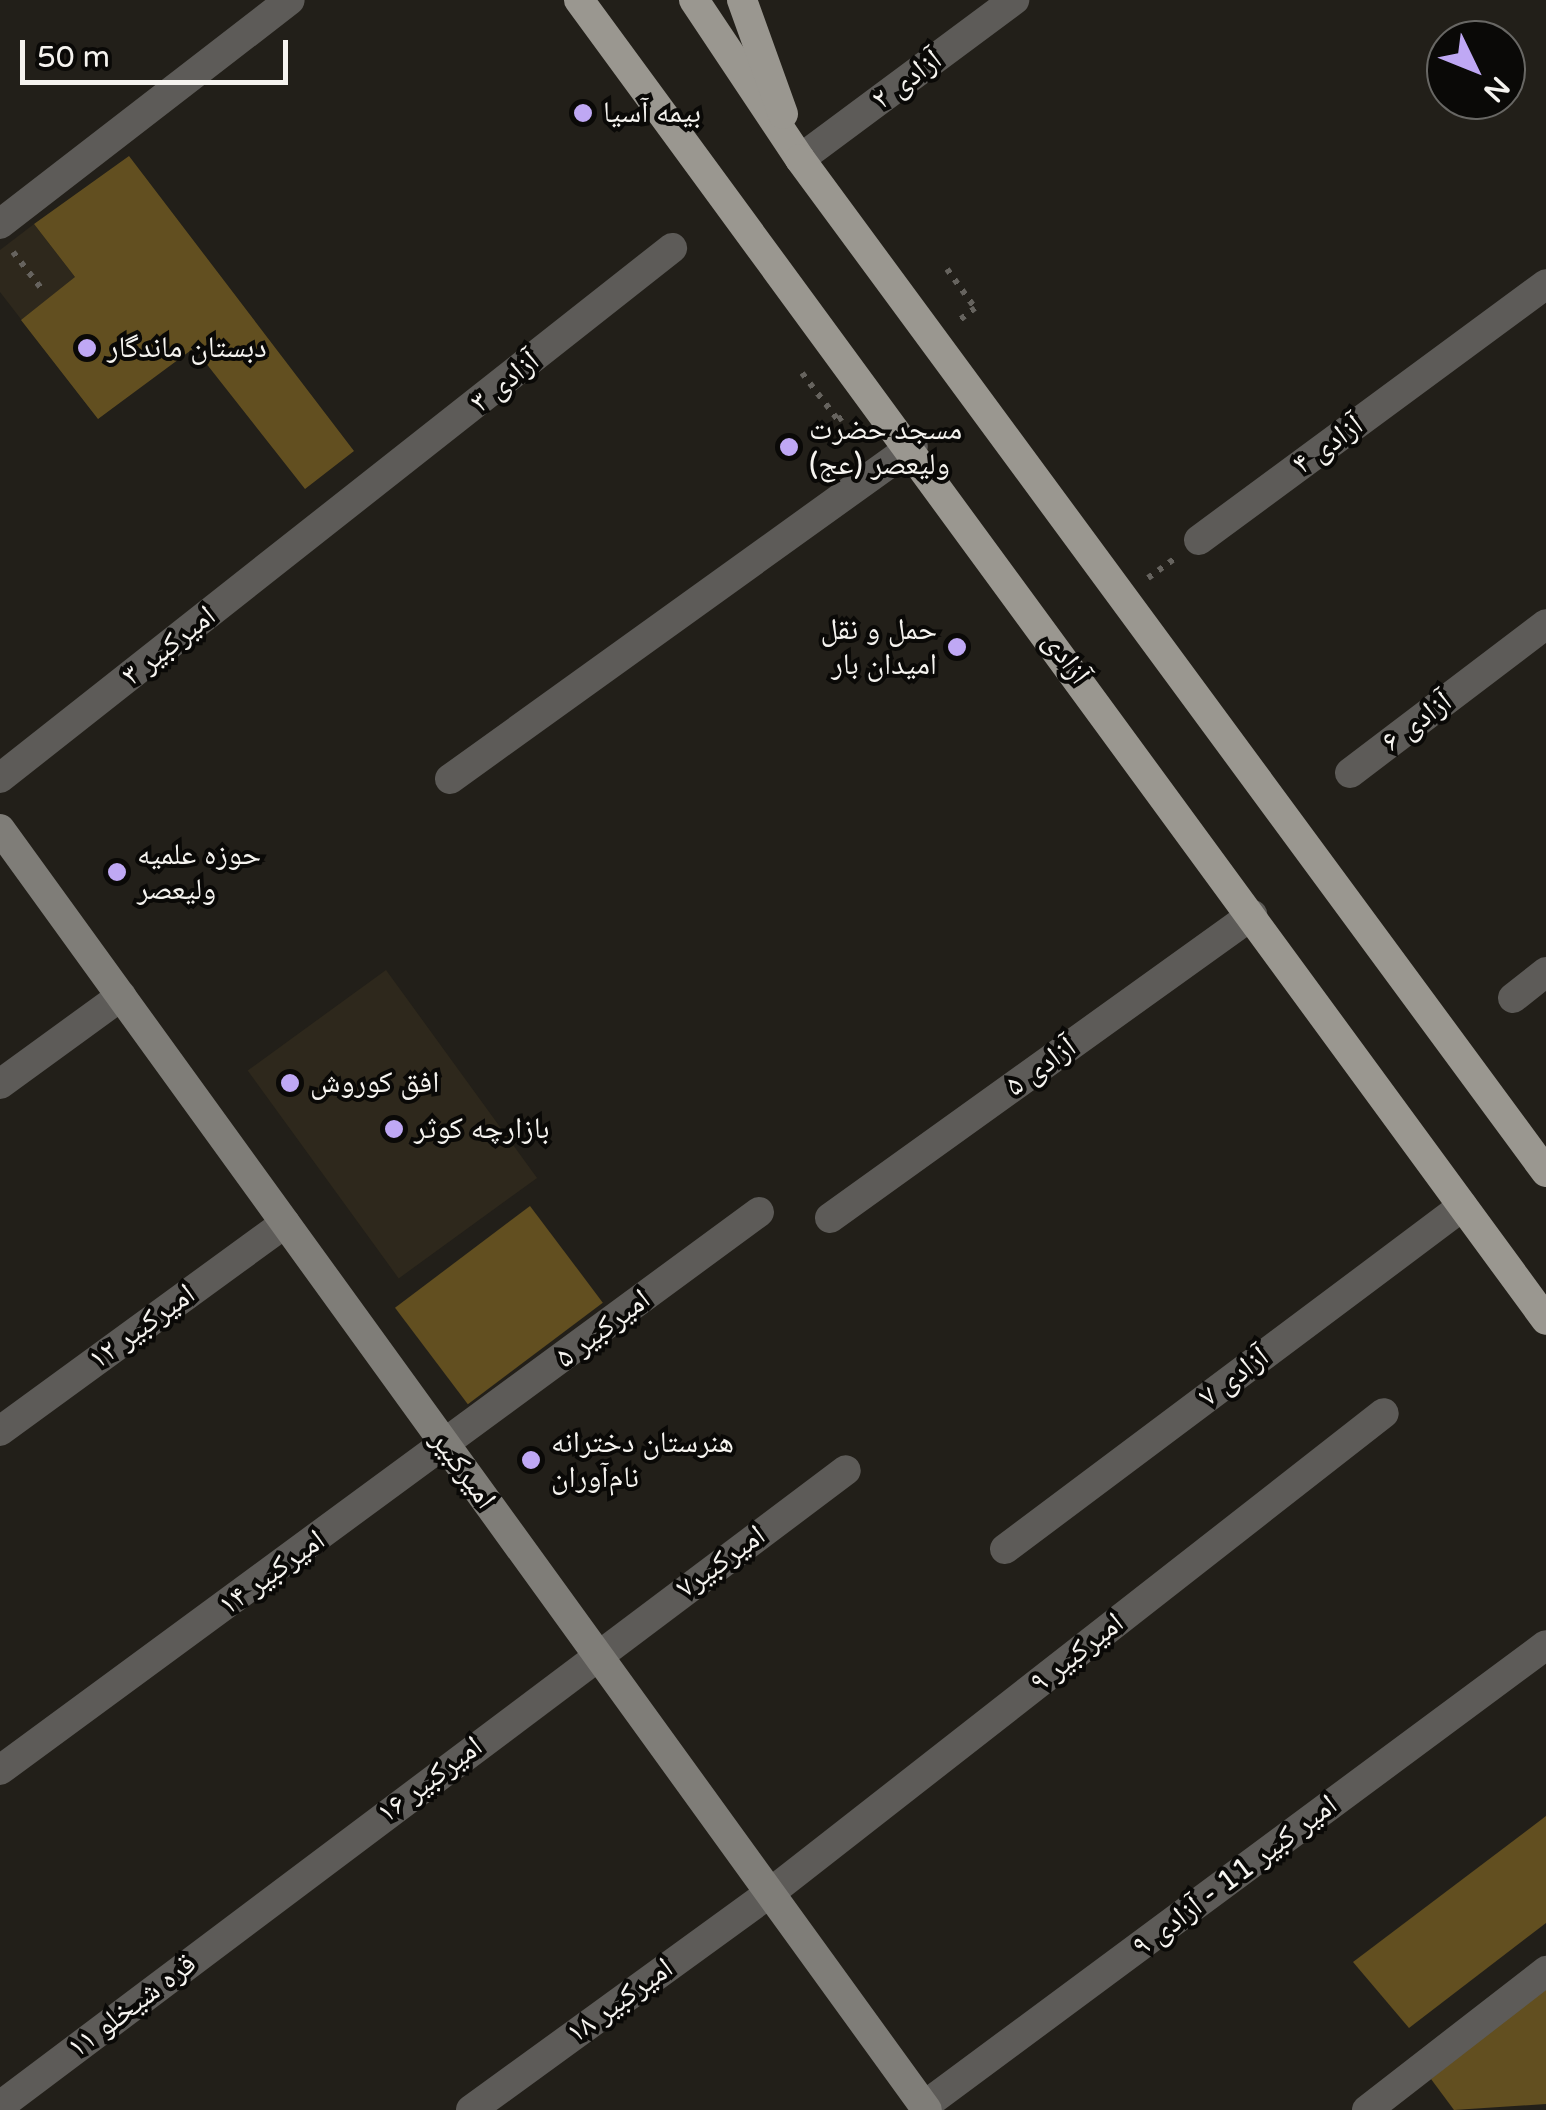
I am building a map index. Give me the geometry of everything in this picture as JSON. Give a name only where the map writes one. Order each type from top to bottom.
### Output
[{"type":"main road","name":"آزادی","points":[[579,0],[912,446],[1546,1320]]},
{"type":"main road","points":[[694,0],[800,159],[1546,1172]]},
{"type":"main road","points":[[742,0],[800,159]]},
{"type":"street","points":[[3,234],[105,145],[290,0]]},
{"type":"street","name":"۲ آزادی","points":[[800,159],[1014,0]]},
{"type":"street","name":"آزادی ۳","points":[[338,515],[672,248]]},
{"type":"street","name":"۴ آزادی","points":[[1200,540],[1540,289]]},
{"type":"street","points":[[450,778],[912,446]]},
{"type":"street","name":"امیرکبیر ۳","points":[[0,778],[338,515]]},
{"type":"street","name":"۶ آزادی","points":[[1350,773],[1546,624]]},
{"type":"street","name":"امیرکبیر","points":[[0,830],[924,2109]]},
{"type":"street","name":"آزادی ۵","points":[[830,1218],[1252,915]]},
{"type":"street","points":[[1512,998],[1546,972]]},
{"type":"street","points":[[0,1084],[121,996]]},
{"type":"street","name":"آزادی ۷","points":[[1006,1548],[1463,1206]]},
{"type":"street","name":"امیرکبیر ۵","points":[[446,1446],[759,1212]]},
{"type":"street","name":"امیرکبیر ۱۲","points":[[0,1432],[285,1223]]},
{"type":"street","name":"امیرکبیر ۹","points":[[770,1893],[1384,1414]]},
{"type":"street","name":"امیرکبیر ۱۴","points":[[0,1770],[446,1446]]},
{"type":"street","name":"امیرکبیر۷","points":[[596,1653],[846,1470]]},
{"type":"street","name":"امیر کبیر 11 - آزادی ۹","points":[[924,2109],[1546,1646]]},
{"type":"street","name":"امیرکبیر ۱۶","points":[[263,1906],[596,1653]]},
{"type":"street","name":"امیرکبیر ۱۸","points":[[471,2110],[770,1893]]},
{"type":"street","name":"قره شیخلو ۱۱","points":[[0,2106],[263,1906]]},
{"type":"street","points":[[1367,2110],[1546,1971]]},
{"type":"path","points":[[3,234],[41,288]]},
{"type":"path","points":[[947,269],[976,308]]},
{"type":"path","points":[[802,374],[838,420]]},
{"type":"path","points":[[1123,596],[1200,540]]},
{"type":"shaded area","name":"دبستان ماندگار","points":[[34,224],[152,377],[98,419],[0,292],[0,250]]},
{"type":"shaded area","name":"بازارچه کوثر","points":[[386,970],[537,1178],[399,1278],[248,1071]]},
{"type":"building","points":[[129,156],[354,451],[305,489],[194,348],[98,419],[21,320],[75,277],[34,224]]},
{"type":"building","points":[[530,1206],[603,1303],[468,1404],[395,1308]]},
{"type":"building","points":[[1546,1816],[1546,1923],[1409,2028],[1353,1962]]},
{"type":"building","points":[[1546,1985],[1546,2104],[1454,2110],[1431,2079]]},
{"type":"place","name":"بیمه آسیا","points":[[583,113]]},
{"type":"place","name":"دبستان ماندگار","points":[[87,348]]},
{"type":"place","name":"مسجد حضرت ولیعصر (عج)","points":[[789,447]]},
{"type":"place","name":"حمل و نقل امیدان بار","points":[[957,647]]},
{"type":"place","name":"حوزه علمیه ولیعصر","points":[[117,872]]},
{"type":"place","name":"افق کوروش","points":[[290,1083]]},
{"type":"place","name":"بازارچه کوثر","points":[[394,1129]]},
{"type":"place","name":"هنرستان دخترانه نام‌آوران","points":[[531,1460]]}]
